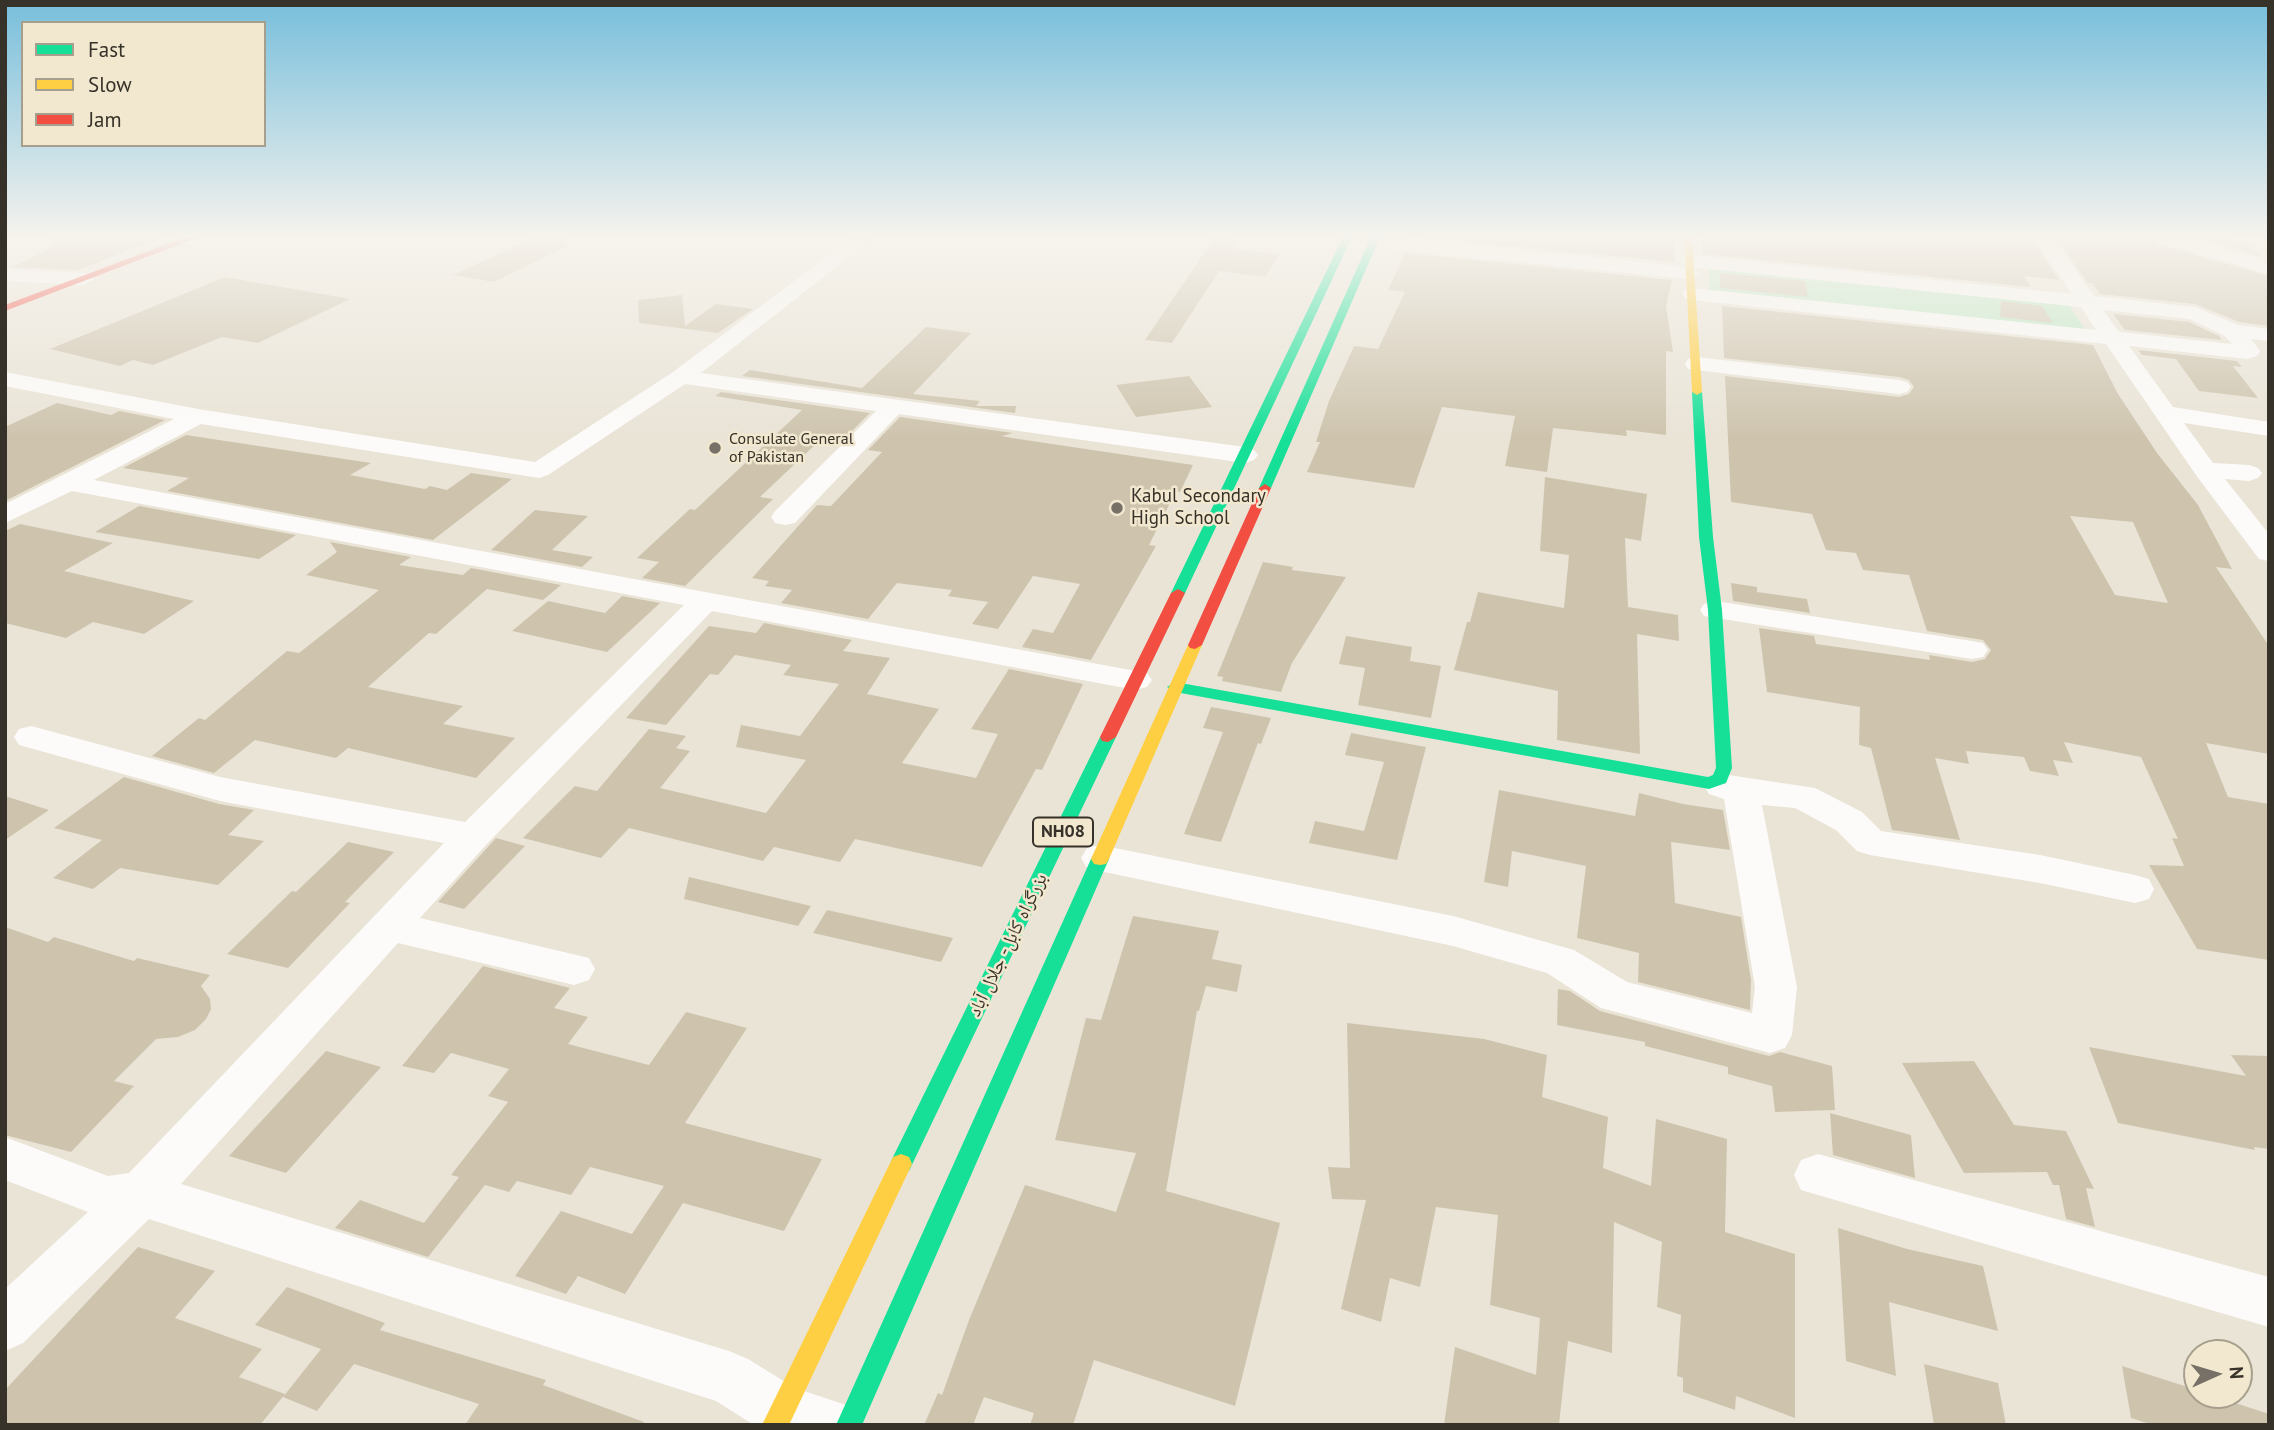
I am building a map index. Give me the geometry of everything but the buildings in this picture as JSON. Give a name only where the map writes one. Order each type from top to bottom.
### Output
[{"type":"main road","name":"بزرگراه کابل- جلال آباد","points":[[849,1425],[1100,858],[1155,684],[1245,455],[1316,304]]},
{"type":"main road","name":"بزرگراه کابل- جلال آباد","points":[[795,1420],[1344,304]]},
{"type":"main road","points":[[1692,304],[1706,537],[1715,610],[1724,768],[1720,779],[1725,787]]},
{"type":"main road","points":[[1155,684],[1725,787]]},
{"type":"street","points":[[5,392],[16,381],[198,416],[534,471],[546,468],[681,377],[777,304]]},
{"type":"street","points":[[1885,304],[2111,336],[2249,351],[2233,331]]},
{"type":"street","points":[[2088,304],[2205,470],[2269,553]]},
{"type":"street","points":[[2111,304],[2195,313],[2233,331],[2269,335]]},
{"type":"street","points":[[1696,363],[1899,387]]},
{"type":"street","points":[[681,377],[1245,455]]},
{"type":"street","points":[[785,517],[892,408]]},
{"type":"street","points":[[2167,413],[2269,429]]},
{"type":"street","points":[[5,516],[198,416]]},
{"type":"street","points":[[2205,470],[2249,473]]},
{"type":"street","points":[[70,483],[1155,684]]},
{"type":"street","points":[[5,1325],[141,1194],[473,836],[704,602]]},
{"type":"street","points":[[1715,610],[1972,650]]},
{"type":"street","points":[[31,737],[220,789],[473,836]]},
{"type":"street","points":[[1100,858],[1452,931],[1560,961],[1616,996],[1770,1035],[1776,987],[1725,787],[1802,797],[1849,821],[1870,842],[2040,869],[2135,888]]},
{"type":"street","points":[[391,927],[574,969]]},
{"type":"street","points":[[5,1158],[108,1198],[141,1194],[729,1378],[795,1420]]},
{"type":"street","points":[[1818,1175],[2269,1302]]},
{"type":"green space","points":[[1813,304],[2068,304],[2087,332]]},
{"type":"traffic: fast","points":[[1178,593],[1316,304]]},
{"type":"traffic: fast","points":[[1265,488],[1346,304]]},
{"type":"traffic: fast","points":[[1175,687],[1709,783],[1720,779],[1724,768],[1715,610],[1706,537],[1697,392]]},
{"type":"traffic: fast","points":[[901,1164],[1108,737]]},
{"type":"traffic: fast","points":[[849,1425],[1100,859]]},
{"type":"traffic: slow","points":[[1692,304],[1697,392]]},
{"type":"traffic: slow","points":[[1100,859],[1195,645]]},
{"type":"traffic: slow","points":[[775,1425],[901,1164]]},
{"type":"traffic: jam","points":[[5,308],[16,304]]},
{"type":"traffic: jam","points":[[1195,645],[1265,488]]},
{"type":"traffic: jam","points":[[1108,737],[1178,593]]},
{"type":"place","name":"Consulate General of Pakistan","points":[[715,448]]},
{"type":"place","name":"Kabul Secondary High School","points":[[1117,508]]}]
